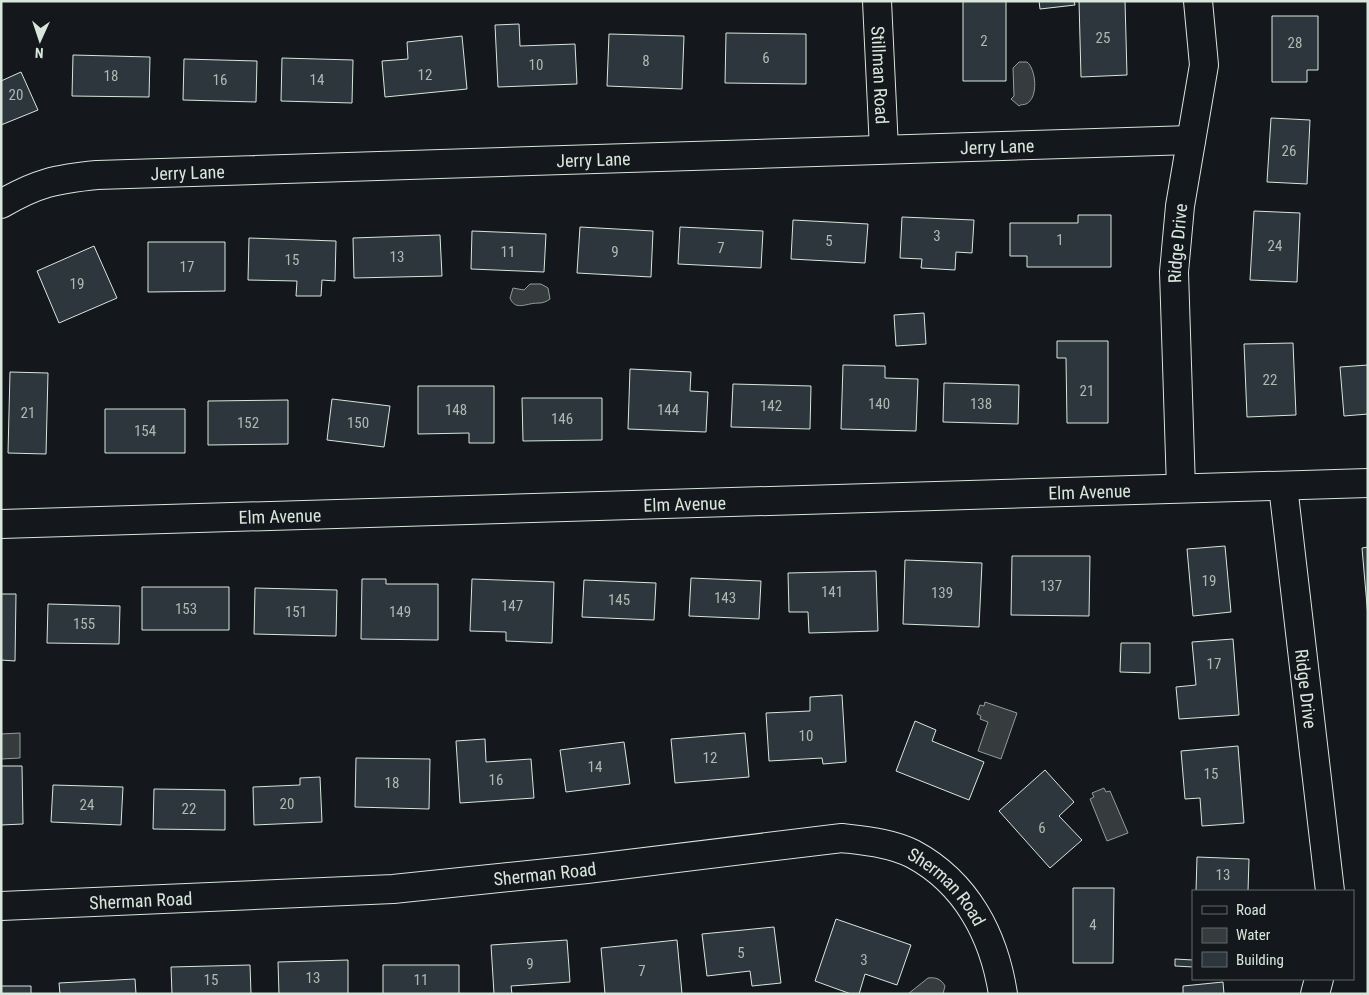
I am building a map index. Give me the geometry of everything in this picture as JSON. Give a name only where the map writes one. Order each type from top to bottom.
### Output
[{"type":"street","name":"Stillman Road","points":[[877,1],[884,149]]},
{"type":"street","name":"Ridge Drive","points":[[1181,488],[1174,272],[1180,206],[1204,65],[1198,1]]},
{"type":"street","name":"Jerry Lane","points":[[1,204],[26,189],[56,179],[97,175],[1191,140]]},
{"type":"street","name":"Elm Avenue","points":[[1,524],[1368,483]]},
{"type":"street","name":"Ridge Drive","points":[[1283,486],[1330,890]]},
{"type":"street","name":"Sherman Road","points":[[1,906],[393,889],[587,869],[842,838],[880,843],[912,854],[941,873],[966,900],[992,943],[1003,994]]},
{"type":"street","points":[[1315,994],[1319,980]]},
{"type":"water","points":[[1019,62],[1027,62],[1035,83],[1033,96],[1030,101],[1019,106],[1011,99],[1014,96],[1013,68]]},
{"type":"water","points":[[530,284],[541,284],[548,288],[550,299],[542,303],[518,306],[510,298],[513,288],[524,290]]},
{"type":"water","points":[[985,702],[1017,713],[1001,759],[978,751],[988,722],[980,719],[981,716],[977,714],[980,705],[984,706]]},
{"type":"water","points":[[20,733],[20,758],[1,759],[1,734]]},
{"type":"water","points":[[1104,788],[1106,792],[1110,791],[1128,833],[1107,841],[1090,799],[1094,797],[1092,793]]},
{"type":"water","points":[[928,978],[936,978],[942,982],[945,986],[943,994],[908,994]]},
{"type":"building","points":[[963,1],[1006,1],[1006,81],[963,81]]},
{"type":"building","points":[[1039,1],[1074,1],[1075,5],[1040,9]]},
{"type":"building","points":[[1079,1],[1125,1],[1127,75],[1081,77]]},
{"type":"building","points":[[1272,16],[1318,16],[1318,70],[1307,70],[1307,82],[1272,82]]},
{"type":"building","points":[[519,24],[520,46],[575,44],[577,84],[498,87],[495,25]]},
{"type":"building","points":[[726,33],[806,34],[806,84],[725,83]]},
{"type":"building","points":[[609,34],[684,36],[682,89],[607,86]]},
{"type":"building","points":[[462,36],[467,89],[385,97],[382,61],[408,59],[407,42]]},
{"type":"building","points":[[73,55],[150,57],[149,97],[72,96]]},
{"type":"building","points":[[282,58],[353,60],[352,103],[281,101]]},
{"type":"building","points":[[184,59],[257,61],[256,102],[183,100]]},
{"type":"building","points":[[21,72],[38,110],[1,125],[1,81]]},
{"type":"building","points":[[1271,118],[1310,120],[1307,184],[1267,182]]},
{"type":"building","points":[[1254,211],[1300,213],[1297,282],[1250,280]]},
{"type":"building","points":[[1078,215],[1111,215],[1111,267],[1027,267],[1027,256],[1010,256],[1010,223],[1078,223]]},
{"type":"building","points":[[902,217],[974,220],[972,253],[956,252],[955,270],[921,268],[922,259],[900,258]]},
{"type":"building","points":[[793,220],[868,224],[865,263],[791,259]]},
{"type":"building","points":[[580,227],[653,231],[651,277],[577,273]]},
{"type":"building","points":[[680,227],[763,231],[761,268],[678,264]]},
{"type":"building","points":[[472,231],[546,234],[544,272],[471,269]]},
{"type":"building","points":[[440,235],[442,276],[354,278],[353,238]]},
{"type":"building","points":[[249,238],[336,241],[335,281],[322,280],[321,296],[296,296],[297,281],[248,280]]},
{"type":"building","points":[[148,242],[225,242],[225,291],[148,292]]},
{"type":"building","points":[[94,246],[117,298],[59,323],[37,271]]},
{"type":"building","points":[[924,313],[926,344],[896,346],[894,315]]},
{"type":"building","points":[[1057,341],[1108,341],[1108,423],[1067,423],[1066,358],[1057,358]]},
{"type":"building","points":[[1293,343],[1296,415],[1247,417],[1244,344]]},
{"type":"building","points":[[843,365],[885,366],[885,378],[918,379],[916,431],[841,429]]},
{"type":"building","points":[[1368,365],[1368,414],[1344,416],[1340,367]]},
{"type":"building","points":[[630,369],[691,372],[690,391],[708,392],[706,432],[628,429]]},
{"type":"building","points":[[10,372],[48,373],[46,454],[8,453]]},
{"type":"building","points":[[944,383],[1019,385],[1018,424],[943,422]]},
{"type":"building","points":[[733,384],[811,386],[810,429],[731,427]]},
{"type":"building","points":[[418,386],[494,386],[494,443],[469,443],[469,433],[418,434]]},
{"type":"building","points":[[522,398],[602,398],[602,440],[523,441]]},
{"type":"building","points":[[332,399],[390,406],[384,447],[327,440]]},
{"type":"building","points":[[288,400],[288,444],[208,445],[208,401]]},
{"type":"building","points":[[105,409],[185,409],[185,453],[105,453]]},
{"type":"building","points":[[1225,546],[1231,612],[1193,616],[1187,549]]},
{"type":"building","points":[[1368,547],[1368,617],[1362,548]]},
{"type":"building","points":[[1012,556],[1090,556],[1089,616],[1011,615]]},
{"type":"building","points":[[905,560],[982,563],[979,627],[903,624]]},
{"type":"building","points":[[876,571],[878,631],[809,633],[808,612],[789,612],[788,573]]},
{"type":"building","points":[[691,578],[761,581],[759,619],[689,616]]},
{"type":"building","points":[[362,579],[386,579],[386,584],[438,584],[438,640],[361,639]]},
{"type":"building","points":[[472,579],[554,582],[552,643],[506,641],[506,632],[470,631]]},
{"type":"building","points":[[584,580],[656,583],[654,620],[582,617]]},
{"type":"building","points":[[142,587],[229,587],[229,630],[142,630]]},
{"type":"building","points":[[255,588],[337,590],[336,636],[254,634]]},
{"type":"building","points":[[1,594],[16,594],[15,661],[1,660]]},
{"type":"building","points":[[48,604],[120,606],[119,644],[47,643]]},
{"type":"building","points":[[1233,639],[1239,715],[1179,719],[1176,687],[1196,685],[1192,642]]},
{"type":"building","points":[[1121,643],[1150,643],[1150,673],[1120,672]]},
{"type":"building","points":[[842,695],[846,762],[823,764],[822,758],[769,761],[766,713],[810,711],[810,697]]},
{"type":"building","points":[[915,721],[936,730],[932,741],[984,762],[969,800],[896,771]]},
{"type":"building","points":[[745,733],[749,777],[675,783],[671,739]]},
{"type":"building","points":[[485,739],[486,762],[531,759],[534,798],[460,803],[456,741]]},
{"type":"building","points":[[624,742],[630,784],[566,792],[560,750]]},
{"type":"building","points":[[1238,746],[1244,823],[1202,826],[1200,798],[1185,799],[1181,751]]},
{"type":"building","points":[[356,758],[430,759],[429,809],[355,807]]},
{"type":"building","points":[[1,766],[22,766],[23,824],[1,825]]},
{"type":"building","points":[[1045,770],[1074,802],[1059,816],[1082,840],[1050,868],[999,811]]},
{"type":"building","points":[[320,777],[322,822],[254,825],[253,787],[300,785],[300,778]]},
{"type":"building","points":[[53,785],[123,787],[121,825],[51,822]]},
{"type":"building","points":[[154,789],[225,790],[225,830],[153,829]]},
{"type":"building","points":[[1197,857],[1249,859],[1248,890],[1196,890]]},
{"type":"building","points":[[1073,888],[1114,888],[1113,963],[1073,963]]},
{"type":"building","points":[[836,919],[911,945],[897,985],[865,974],[859,994],[851,994],[815,981]]},
{"type":"building","points":[[774,927],[781,983],[752,986],[750,971],[707,976],[702,934]]},
{"type":"building","points":[[567,940],[570,982],[511,986],[512,994],[494,994],[491,945]]},
{"type":"building","points":[[677,940],[682,994],[605,994],[601,948]]},
{"type":"building","points":[[1175,959],[1192,960],[1192,967],[1175,966]]},
{"type":"building","points":[[348,960],[348,994],[279,994],[278,962]]},
{"type":"building","points":[[250,965],[251,994],[172,994],[171,967]]},
{"type":"building","points":[[383,965],[459,965],[459,994],[383,994]]},
{"type":"building","points":[[135,979],[136,994],[60,994],[59,983]]},
{"type":"building","points":[[1223,982],[1224,994],[1183,994],[1183,986]]},
{"type":"building","points":[[1,986],[31,986],[31,994],[1,994]]}]
